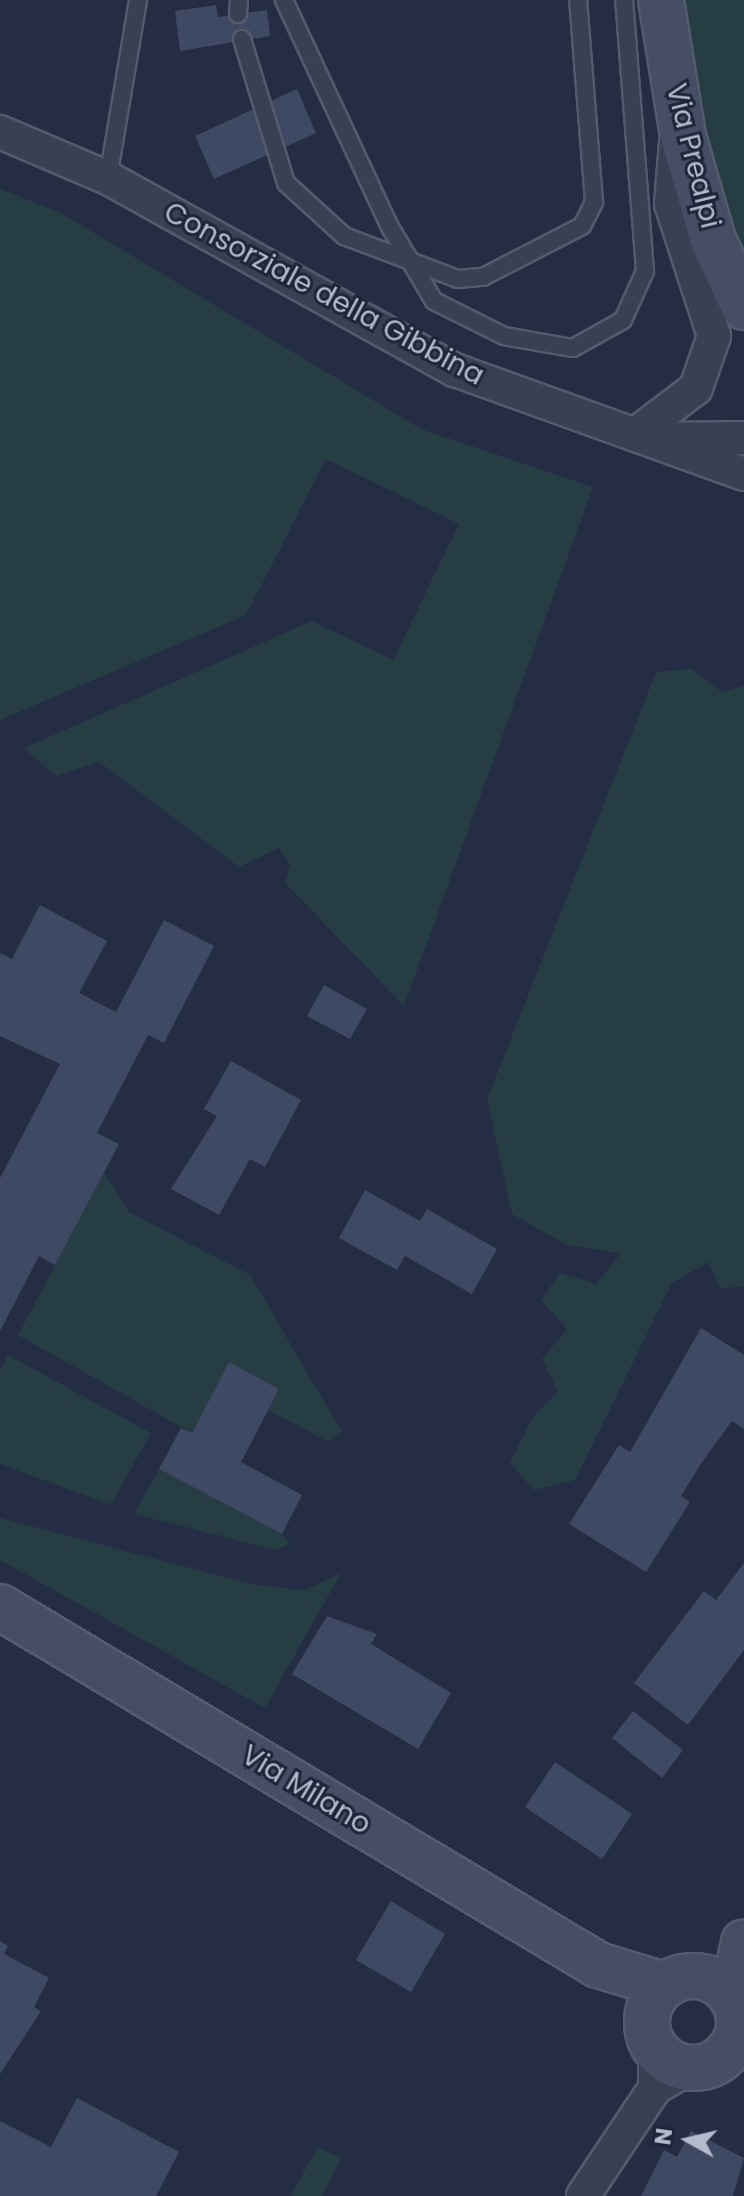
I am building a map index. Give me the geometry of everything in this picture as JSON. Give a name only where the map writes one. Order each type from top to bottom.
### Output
[{"type":"street","name":"Via Prealpi","points":[[661,0],[679,114],[713,240],[744,307]]},
{"type":"street","points":[[647,436],[696,388],[714,336],[671,204],[679,114]]},
{"type":"street","name":"Consorziale della Gibbina","points":[[0,132],[108,178],[455,370],[647,436],[744,474]]},
{"type":"street","points":[[647,436],[744,438]]},
{"type":"street","name":"Via Milano","points":[[0,1607],[613,1973],[699,2032]]},
{"type":"street","points":[[583,2196],[699,2032],[743,1944]]},
{"type":"lane","points":[[108,178],[138,0]]},
{"type":"lane","points":[[284,0],[408,262],[434,301],[504,336],[573,348],[623,320],[645,271],[624,0]]},
{"type":"lane","points":[[242,39],[286,183],[344,236],[458,279],[483,277],[582,226],[594,202],[578,0]]},
{"type":"shaded area","points":[[680,0],[744,0],[744,267],[721,210]]},
{"type":"shaded area","points":[[0,189],[61,213],[421,429],[593,487],[404,1006],[285,883],[290,865],[279,848],[239,867],[99,762],[56,776],[24,748],[312,621],[393,660],[459,524],[326,459],[246,615],[0,720]]},
{"type":"shaded area","points":[[692,669],[722,692],[744,686],[744,1287],[720,1288],[709,1262],[672,1283],[575,1480],[534,1490],[510,1463],[533,1417],[558,1392],[542,1359],[567,1329],[541,1300],[560,1273],[596,1284],[621,1253],[567,1245],[512,1214],[487,1099],[656,672]]},
{"type":"shaded area","points":[[104,1172],[129,1212],[250,1275],[342,1432],[327,1441],[268,1410],[279,1389],[229,1362],[192,1433],[18,1335]]},
{"type":"shaded area","points":[[8,1355],[151,1433],[111,1505],[0,1464],[0,1370]]},
{"type":"shaded area","points":[[159,1469],[282,1534],[290,1544],[277,1550],[134,1514]]},
{"type":"shaded area","points":[[0,1518],[255,1585],[305,1590],[341,1573],[265,1708],[0,1560]]},
{"type":"shaded area","points":[[317,2147],[341,2158],[322,2196],[291,2196]]},
{"type":"building","points":[[216,5],[218,17],[267,10],[270,36],[180,51],[175,11]]},
{"type":"building","points":[[297,89],[316,133],[214,179],[195,136]]},
{"type":"building","points":[[40,905],[107,941],[79,993],[116,1012],[164,920],[214,946],[164,1043],[148,1035],[97,1133],[119,1144],[55,1265],[39,1256],[0,1331],[0,1178],[60,1064],[0,1036],[0,953],[12,959]]},
{"type":"building","points":[[324,985],[367,1009],[350,1039],[307,1016]]},
{"type":"building","points":[[231,1061],[301,1100],[265,1167],[250,1159],[219,1215],[171,1189],[217,1116],[204,1109]]},
{"type":"building","points":[[365,1190],[420,1221],[427,1209],[497,1249],[472,1294],[405,1256],[397,1270],[339,1238]]},
{"type":"building","points":[[701,1328],[744,1355],[744,1429],[732,1421],[700,1465],[681,1496],[690,1502],[646,1572],[569,1524],[619,1445],[630,1452]]},
{"type":"building","points":[[229,1362],[279,1389],[241,1462],[302,1495],[282,1534],[159,1469],[181,1428],[192,1433]]},
{"type":"building","points":[[744,1563],[744,1650],[688,1725],[634,1683],[704,1591],[716,1600]]},
{"type":"building","points":[[327,1616],[377,1634],[371,1644],[451,1693],[418,1749],[292,1674]]},
{"type":"building","points":[[633,1711],[683,1750],[662,1778],[612,1738]]},
{"type":"building","points":[[555,1762],[632,1814],[602,1859],[525,1807]]},
{"type":"building","points":[[391,1901],[445,1934],[411,1992],[356,1960]]},
{"type":"building","points":[[0,1941],[8,1946],[4,1954],[49,1978],[34,2007],[41,2011],[0,2074]]},
{"type":"building","points":[[77,2098],[179,2152],[156,2196],[0,2196],[0,2121],[51,2147]]},
{"type":"building","points":[[691,2131],[744,2158],[733,2196],[641,2196],[664,2150],[677,2157]]}]
